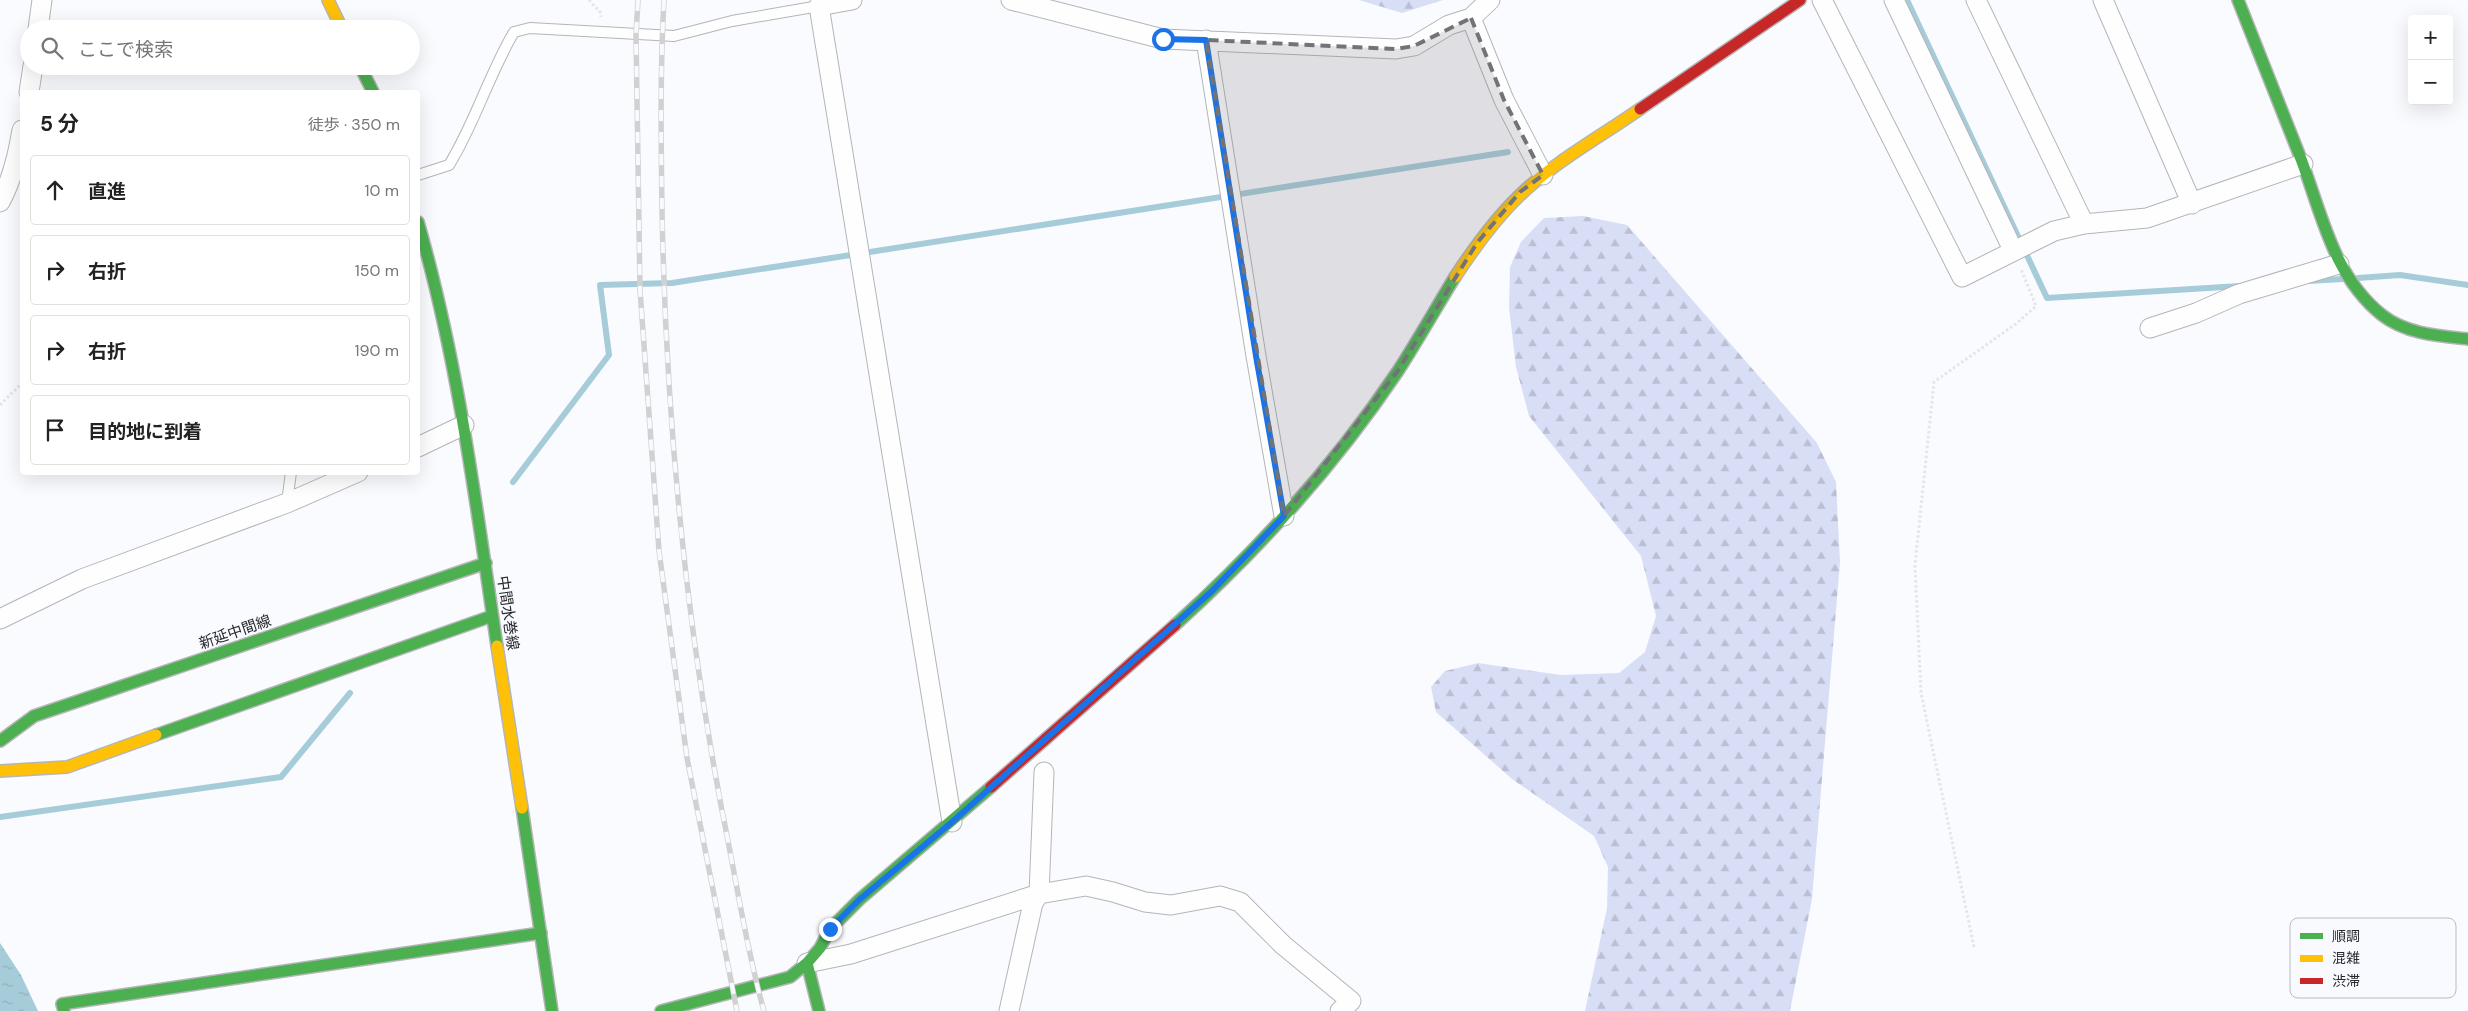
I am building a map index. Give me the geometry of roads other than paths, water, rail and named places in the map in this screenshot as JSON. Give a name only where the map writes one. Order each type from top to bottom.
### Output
[{"type":"street","points":[[39,20],[42,0]]},
{"type":"street","points":[[328,0],[338,20]]},
{"type":"street","points":[[852,0],[819,3],[952,822]]},
{"type":"street","points":[[1011,0],[1163,39],[1396,49],[1414,46],[1449,25],[1471,18],[1490,0]]},
{"type":"street","points":[[661,1011],[790,977],[807,963],[820,948],[830,929],[860,899],[952,822],[1212,591],[1284,516],[1351,434],[1397,372],[1477,243],[1520,192],[1542,175],[1800,0]]},
{"type":"street","points":[[1822,0],[1962,277],[2054,231],[2084,224],[2147,218],[2303,164]]},
{"type":"street","points":[[1894,0],[2013,250]]},
{"type":"street","points":[[1976,0],[2084,224]]},
{"type":"street","points":[[2103,0],[2192,204]]},
{"type":"street","points":[[2238,0],[2303,164],[2339,264],[2352,286],[2368,304],[2391,321],[2425,334],[2468,339]]},
{"type":"street","points":[[1471,18],[1504,100],[1542,175]]},
{"type":"street","points":[[1206,40],[1256,356],[1284,516]]},
{"type":"street","points":[[29,90],[32,75]]},
{"type":"street","points":[[364,75],[372,90]]},
{"type":"street","points":[[0,202],[15,164],[20,140]]},
{"type":"street","name":"中間水巻線","points":[[420,229],[432,270],[464,425],[552,1011]]},
{"type":"street","points":[[2150,328],[2196,313],[2239,294],[2339,264]]},
{"type":"street","points":[[420,446],[464,425]]},
{"type":"street","points":[[0,619],[82,579],[287,503],[351,475]]},
{"type":"street","name":"新延中間線","points":[[0,740],[34,716],[486,563]]},
{"type":"street","points":[[0,771],[67,767],[492,616]]},
{"type":"street","points":[[1009,1011],[1033,903],[1039,894],[1044,772]]},
{"type":"street","points":[[807,963],[851,954],[1039,894],[1086,886],[1145,902],[1171,905],[1220,896],[1240,902],[1283,945],[1351,1001],[1340,1011]]},
{"type":"street","points":[[58,1009],[541,933]]},
{"type":"street","points":[[807,963],[819,1011]]},
{"type":"lane","points":[[420,174],[449,165],[464,141],[505,47],[514,32],[530,28],[674,36],[732,21],[819,3]]},
{"type":"lane","points":[[287,503],[291,475]]},
{"type":"water","points":[[0,943],[21,975],[38,1011],[0,1011]]},
{"type":"waterway","points":[[1907,0],[2047,298],[2240,286]]},
{"type":"waterway","points":[[513,482],[609,355],[600,285],[672,283],[1508,152]]},
{"type":"waterway","points":[[2358,278],[2400,275],[2468,285]]},
{"type":"waterway","points":[[2308,281],[2343,279]]},
{"type":"waterway","points":[[0,817],[281,777],[350,693]]},
{"type":"railway","points":[[638,0],[636,35],[640,290],[659,551],[687,758],[737,1011]]},
{"type":"railway","points":[[664,0],[661,131],[664,289],[668,369],[681,527],[690,606],[713,763],[748,947],[764,1011]]}]
